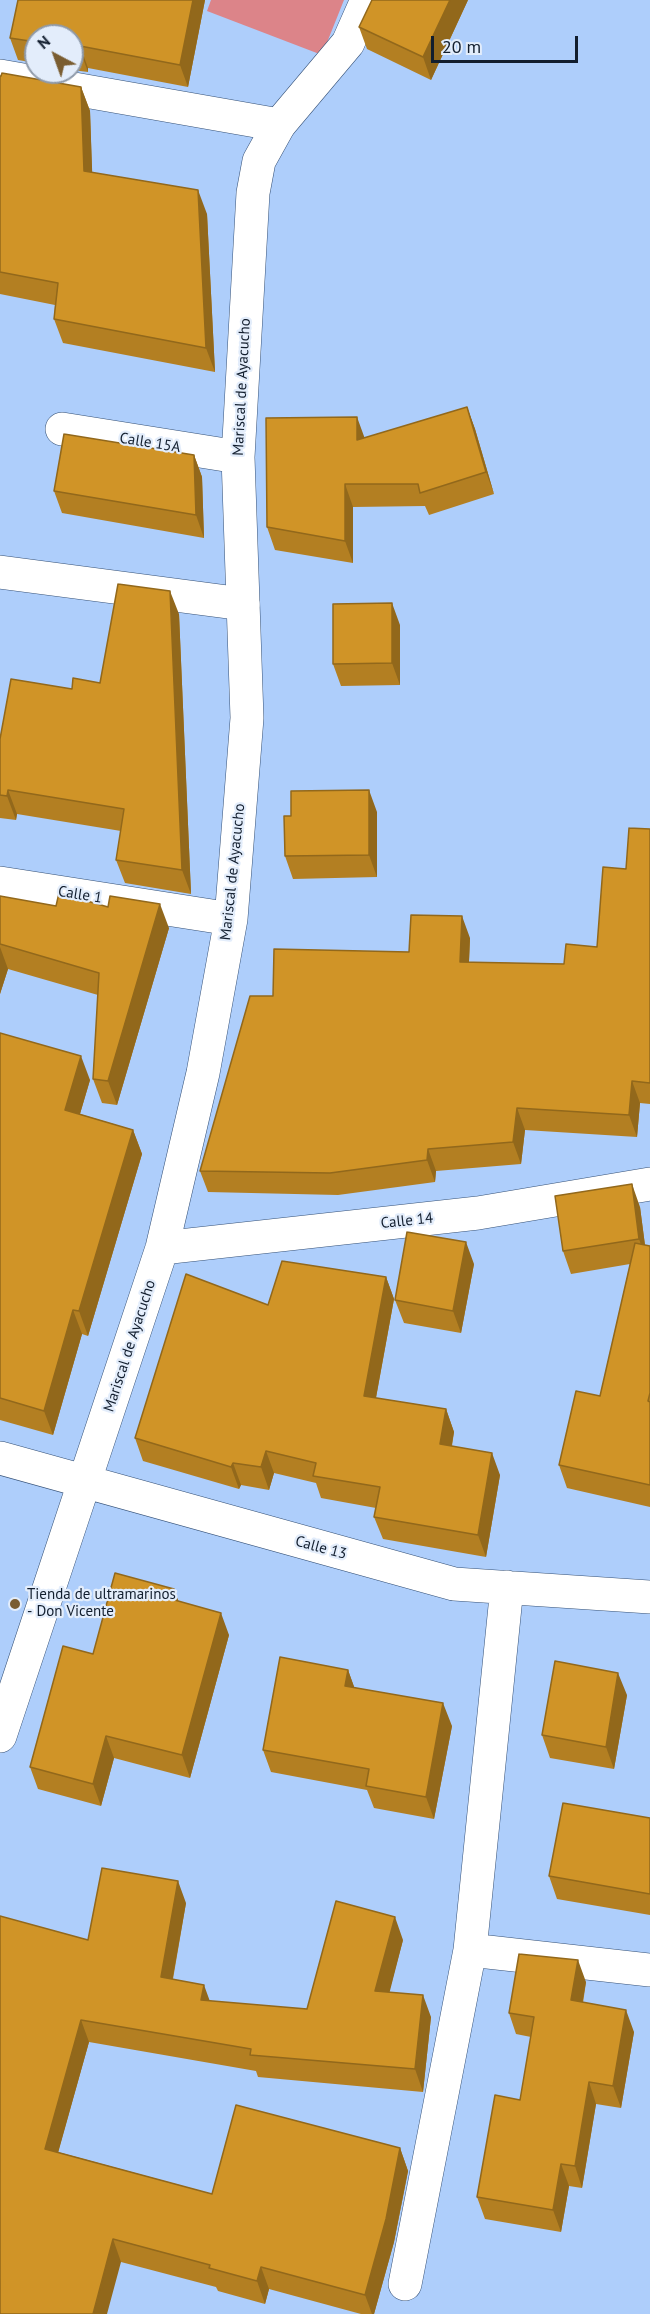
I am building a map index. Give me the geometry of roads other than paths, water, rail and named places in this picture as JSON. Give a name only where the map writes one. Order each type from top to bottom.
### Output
[{"type":"street","name":"Mariscal de Ayacucho","points":[[0,1736],[162,1248],[203,1073],[231,919],[247,718],[238,457],[253,193],[259,161],[279,125],[348,43],[368,0]]},
{"type":"street","points":[[0,76],[279,125]]},
{"type":"street","name":"Calle 15A","points":[[62,429],[238,457]]},
{"type":"street","points":[[0,572],[243,604]]},
{"type":"street","name":"Calle 1","points":[[0,883],[231,919]]},
{"type":"street","name":"Calle 14","points":[[162,1248],[478,1213],[650,1184]]},
{"type":"street","name":"Calle 13","points":[[0,1458],[454,1584],[650,1597]]},
{"type":"street","points":[[405,2284],[470,1950],[507,1587]]},
{"type":"street","points":[[470,1950],[650,1970]]},
{"type":"place","name":"Tienda de ultramarinos - Don Vicente","points":[[15,1604]]}]
